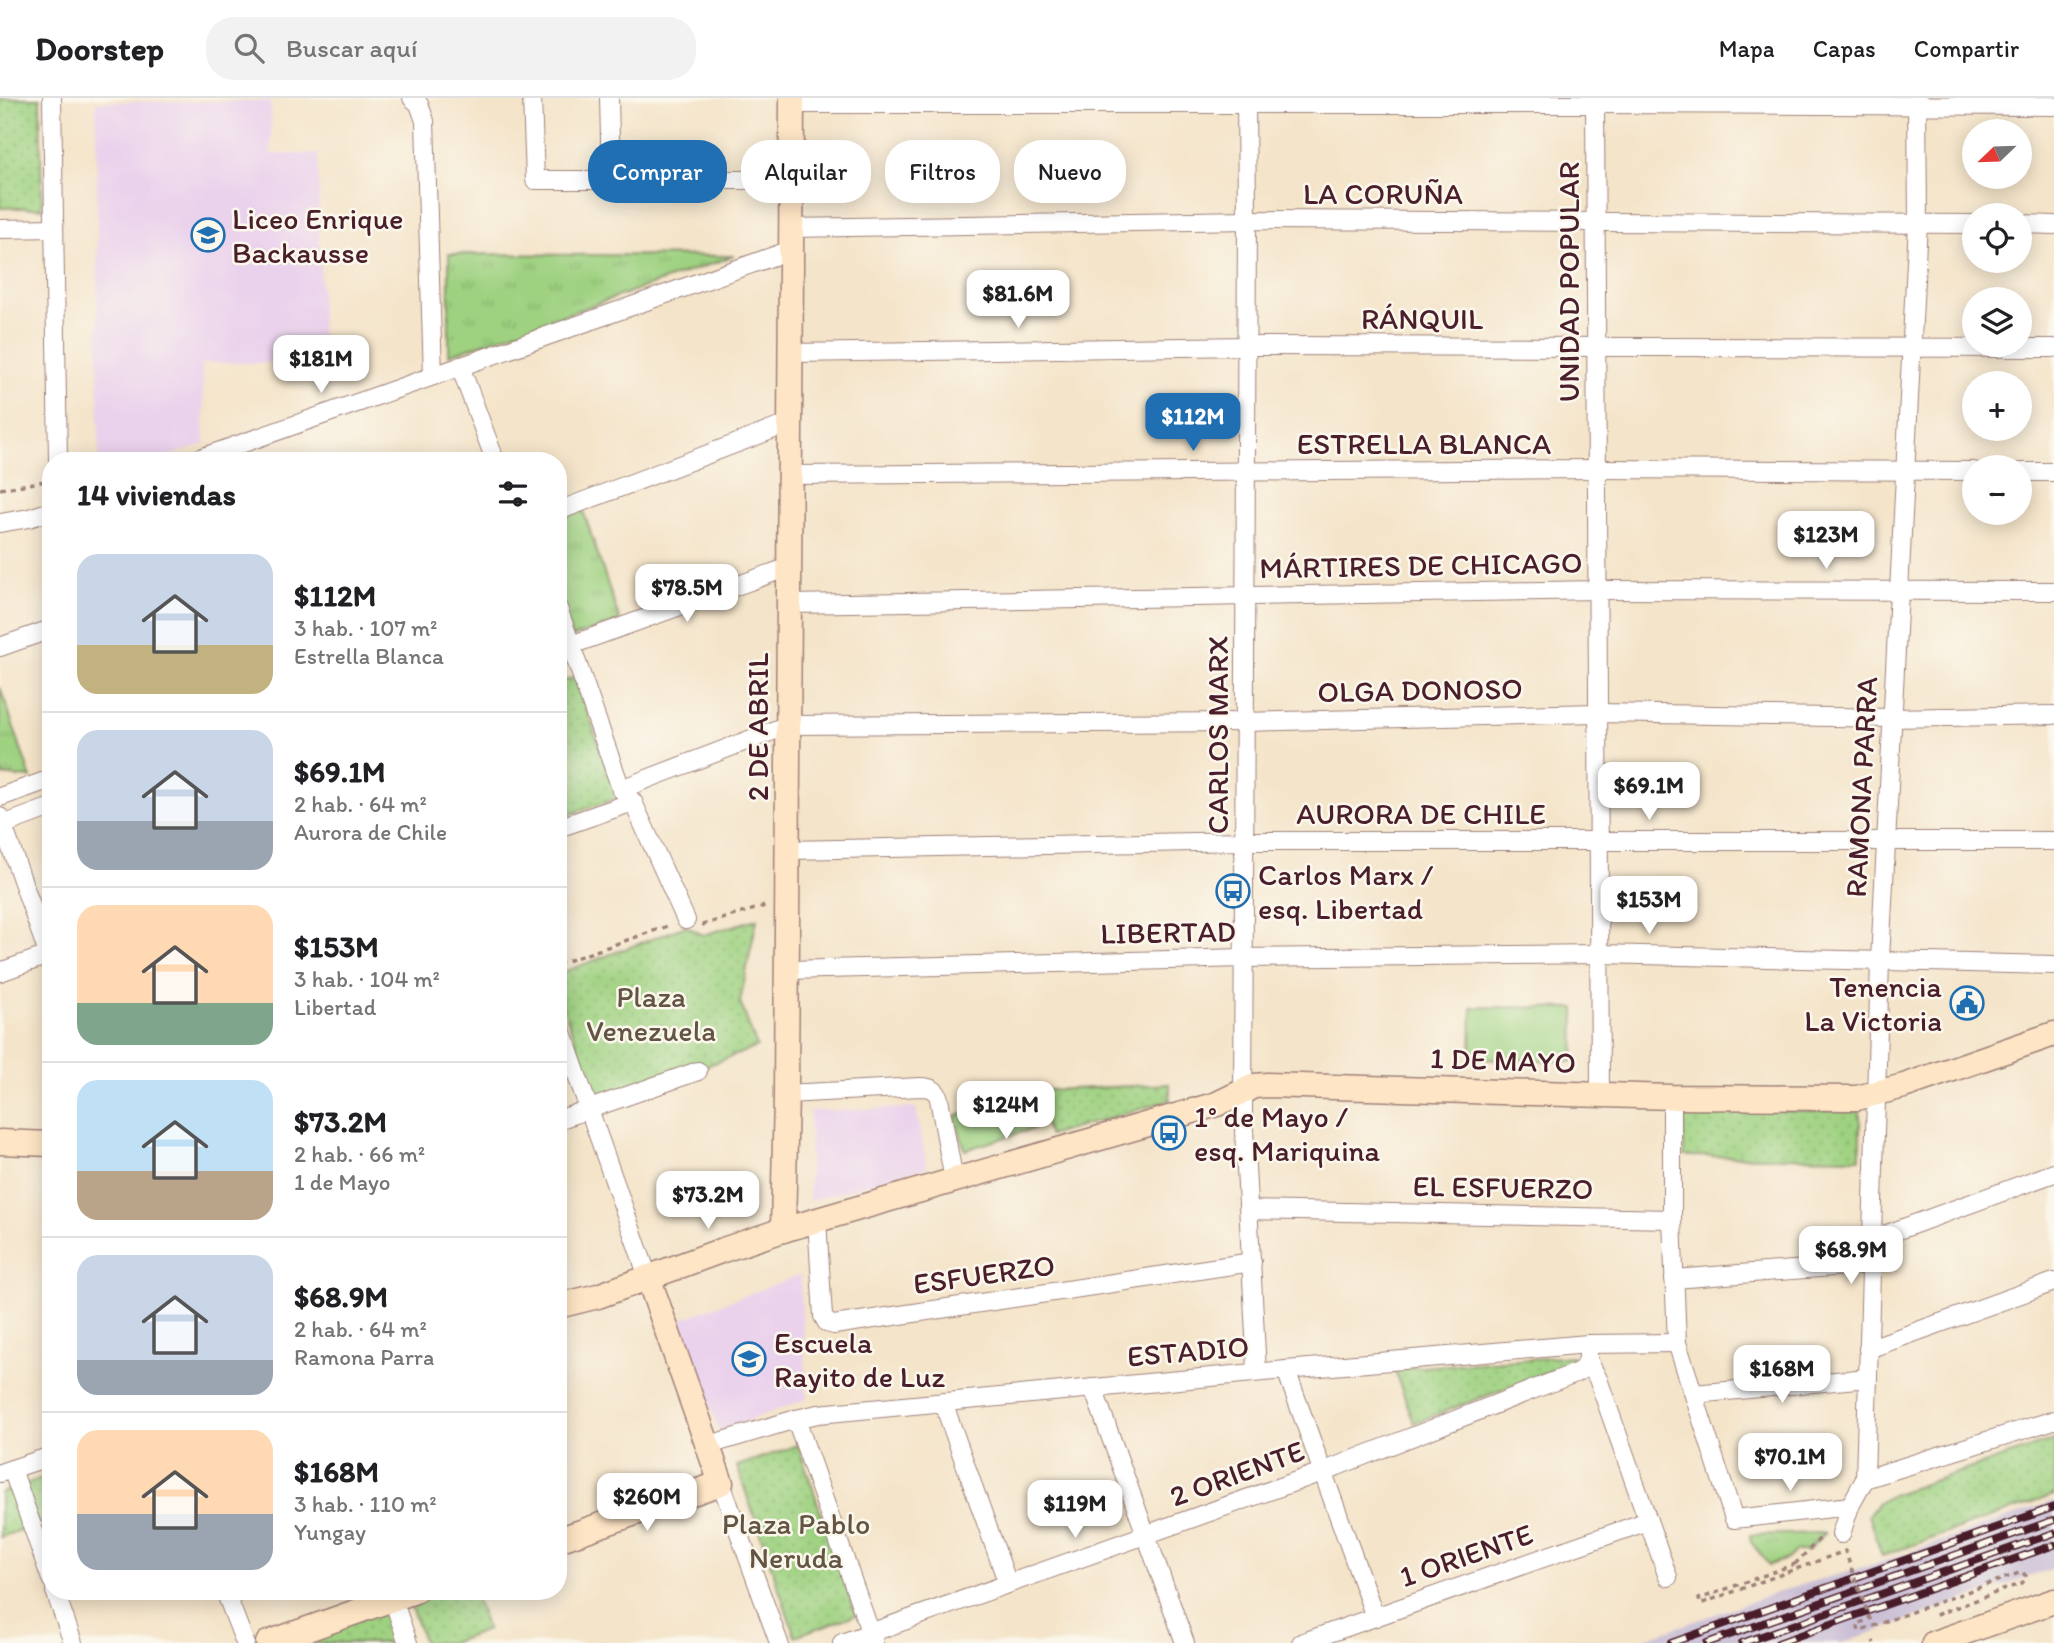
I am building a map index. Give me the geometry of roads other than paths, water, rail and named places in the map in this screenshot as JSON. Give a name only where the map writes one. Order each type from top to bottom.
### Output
[{"type":"street","points":[[52,98],[58,452]]},
{"type":"street","points":[[412,98],[419,104],[425,121],[433,376]]},
{"type":"street","points":[[532,98],[535,180],[588,180]]},
{"type":"street","points":[[609,98],[610,140]]},
{"type":"street","points":[[792,101],[1917,102],[2054,106]]},
{"type":"street","name":"2 DE ABRIL","points":[[792,101],[792,140]]},
{"type":"street","name":"CARLOS MARX","points":[[1246,101],[1244,1090],[1257,1372]]},
{"type":"street","name":"UNIDAD POPULAR","points":[[1595,101],[1600,1095]]},
{"type":"street","name":"RAMONA PARRA","points":[[1865,1479],[1885,841],[1918,223],[1917,102]]},
{"type":"street","name":"2 DE ABRIL","points":[[783,1230],[792,203]]},
{"type":"street","name":"LA CORUÑA","points":[[218,452],[460,366],[791,239],[1247,220],[1962,224]]},
{"type":"street","points":[[2032,224],[2054,225]]},
{"type":"street","points":[[0,229],[54,228]]},
{"type":"street","name":"RÁNQUIL","points":[[791,353],[1247,346],[2054,348]]},
{"type":"street","points":[[460,366],[492,452]]},
{"type":"street","points":[[567,508],[790,424]]},
{"type":"street","name":"ESTRELLA BLANCA","points":[[790,475],[1597,469],[1962,471]]},
{"type":"street","points":[[2032,472],[2054,472]]},
{"type":"street","points":[[0,523],[42,514]]},
{"type":"street","points":[[571,645],[789,567]]},
{"type":"street","name":"MÁRTIRES DE CHICAGO","points":[[789,604],[1597,590],[2054,592]]},
{"type":"street","points":[[0,647],[42,632]]},
{"type":"street","points":[[567,634],[627,796],[686,919]]},
{"type":"street","name":"OLGA DONOSO","points":[[788,725],[1245,722],[1598,713],[1892,718],[2054,715]]},
{"type":"street","points":[[567,824],[788,725]]},
{"type":"street","points":[[0,797],[42,782]]},
{"type":"street","points":[[42,810],[1,822],[42,935]]},
{"type":"street","name":"AURORA DE CHILE","points":[[788,850],[1245,841],[2054,841]]},
{"type":"street","name":"LIBERTAD","points":[[787,970],[1244,958],[1599,954],[2054,965]]},
{"type":"street","points":[[0,972],[42,959]]},
{"type":"street","name":"1 DE MAYO","points":[[567,1304],[598,1296],[783,1230],[1217,1104],[1254,1086],[1841,1099],[1877,1095],[2054,1034]]},
{"type":"street","points":[[567,1046],[779,1643]]},
{"type":"street","points":[[567,1117],[698,1071]]},
{"type":"street","points":[[786,1094],[920,1087],[936,1091],[954,1180]]},
{"type":"street","points":[[1672,1097],[1672,1219],[1677,1343],[1734,1518],[1850,1506]]},
{"type":"street","points":[[0,1142],[42,1144]]},
{"type":"street","points":[[1871,1240],[2054,1173]]},
{"type":"street","name":"EL ESFUERZO","points":[[1249,1210],[1672,1219]]},
{"type":"street","name":"ESFUERZO","points":[[817,1220],[823,1316],[827,1323],[834,1325],[1252,1262]]},
{"type":"street","points":[[1674,1279],[1871,1264]]},
{"type":"street","points":[[1868,1349],[2054,1282]]},
{"type":"street","name":"ESTADIO","points":[[709,1446],[818,1414],[1257,1372],[1588,1352],[1677,1343]]},
{"type":"street","points":[[1588,1352],[1668,1577]]},
{"type":"street","name":"2 ORIENTE","points":[[842,1643],[872,1638],[1008,1584],[1322,1472],[1582,1369],[1588,1352]]},
{"type":"street","points":[[1286,1370],[1375,1617]]},
{"type":"street","points":[[1694,1394],[1868,1378]]},
{"type":"street","points":[[1093,1388],[1185,1643]]},
{"type":"street","points":[[943,1402],[1008,1584]]},
{"type":"street","points":[[796,1419],[872,1638]]},
{"type":"street","points":[[1841,1534],[1850,1506],[1865,1479],[2054,1420]]},
{"type":"street","points":[[42,1459],[6,1471],[42,1557]]},
{"type":"street","points":[[567,1537],[721,1482]]},
{"type":"street","name":"1 ORIENTE","points":[[1301,1643],[1648,1521]]},
{"type":"street","points":[[58,1600],[73,1643]]},
{"type":"street","points":[[229,1600],[246,1643]]},
{"type":"street","points":[[268,1643],[381,1600]]},
{"type":"street","points":[[400,1600],[408,1643]]},
{"type":"street","points":[[1934,1643],[2054,1601]]},
{"type":"railway","points":[[1671,1643],[2054,1507]]},
{"type":"railway","points":[[1707,1643],[2054,1520]]},
{"type":"railway","points":[[1742,1643],[2054,1533]]},
{"type":"railway","points":[[1778,1643],[2054,1545]]},
{"type":"place","name":"Liceo Enrique Backausse","points":[[208,235]]},
{"type":"place","name":"Carlos Marx / esq. Libertad","points":[[1233,891]]},
{"type":"place","name":"Tenencia La Victoria","points":[[1967,1003]]},
{"type":"place","name":"1° de Mayo / esq. Mariquina","points":[[1169,1133]]},
{"type":"place","name":"Escuela Rayito de Luz","points":[[749,1359]]},
{"type":"park label","name":"Plaza Venezuela","points":[[651,1013]]},
{"type":"park label","name":"Plaza Pablo Neruda","points":[[796,1540]]}]
